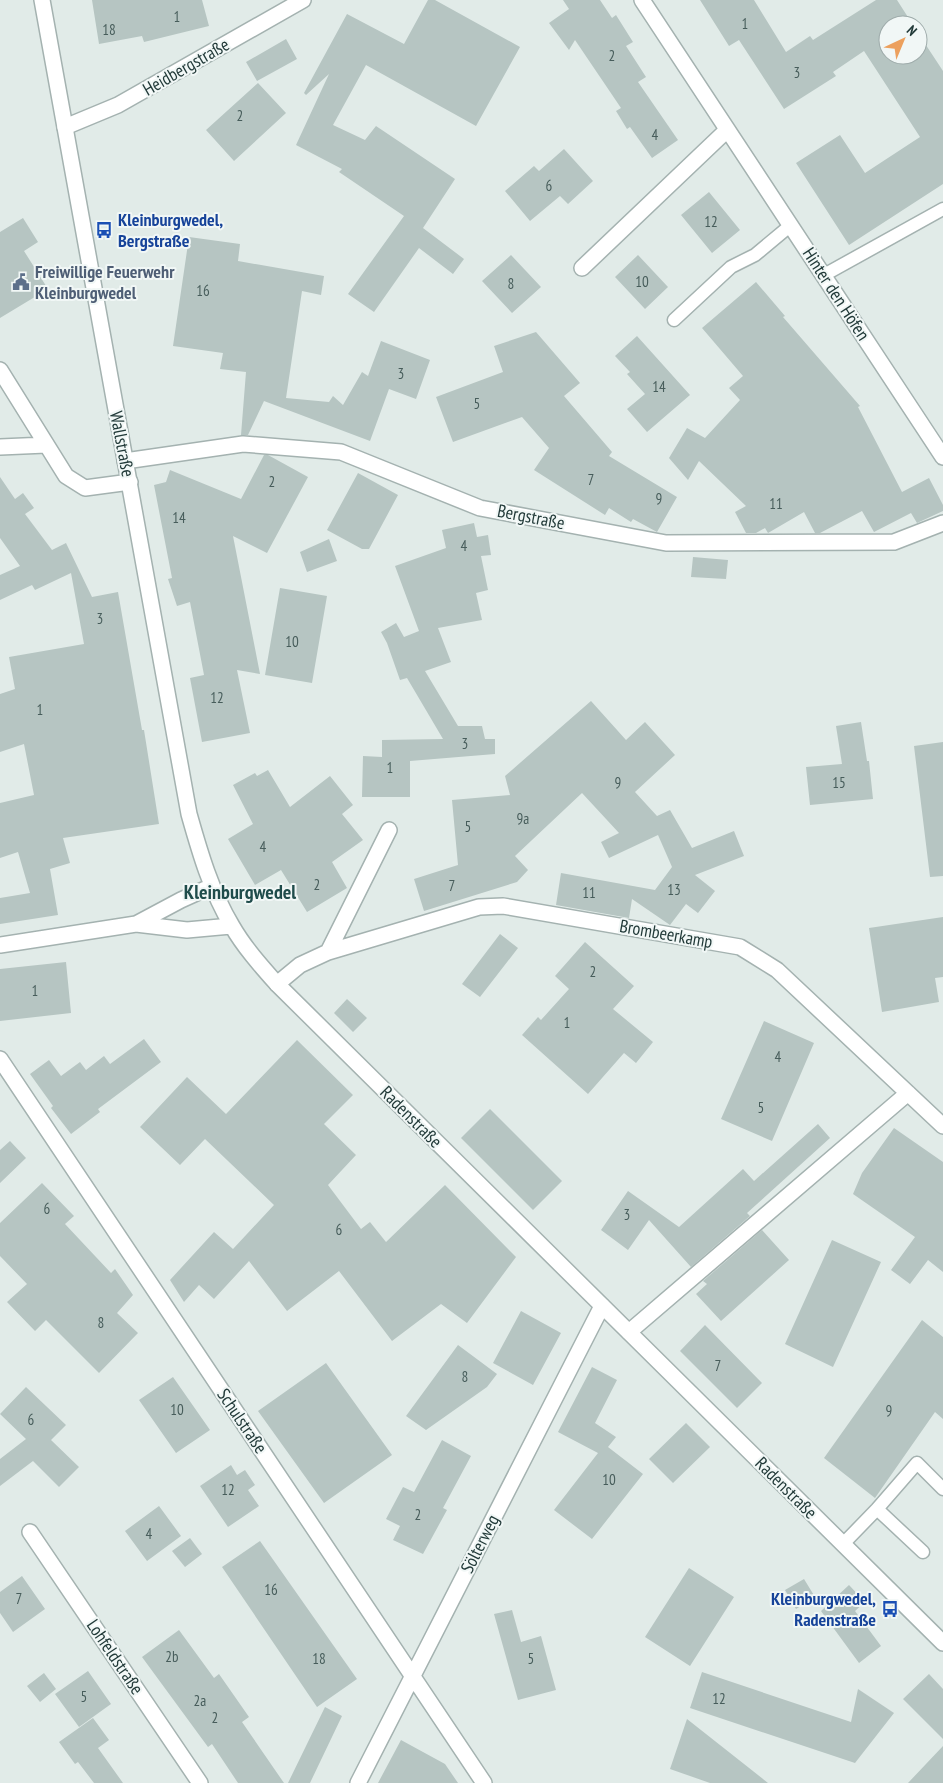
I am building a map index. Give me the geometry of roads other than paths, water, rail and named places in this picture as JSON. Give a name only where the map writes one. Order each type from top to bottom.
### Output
[{"type":"street","name":"Wallstraße","points":[[42,0],[187,805],[202,862],[212,886]]},
{"type":"street","name":"Heidbergstraße","points":[[65,127],[118,105],[303,0]]},
{"type":"street","name":"Hinter den Höfen","points":[[642,0],[943,457]]},
{"type":"street","points":[[582,268],[728,130]]},
{"type":"street","points":[[0,370],[66,476],[85,488],[130,482]]},
{"type":"street","name":"Bergstraße","points":[[125,461],[243,444],[341,452],[480,508],[666,543],[894,542],[943,523]]},
{"type":"street","points":[[0,447],[46,445]]},
{"type":"street","points":[[328,952],[389,830]]},
{"type":"street","points":[[136,924],[180,900],[212,886]]},
{"type":"street","name":"Radenstraße","points":[[212,886],[232,926],[254,957],[277,984],[943,1643]]},
{"type":"street","name":"Brombeerkamp","points":[[277,984],[300,965],[328,952],[479,906],[503,906],[740,947],[777,970],[943,1126]]},
{"type":"street","points":[[0,945],[136,924],[187,930],[232,926]]},
{"type":"street","name":"Schulstraße","points":[[0,1059],[484,1783]]},
{"type":"street","points":[[629,1332],[908,1093]]},
{"type":"street","name":"Sölterweg","points":[[358,1783],[602,1306]]},
{"type":"street","name":"Lohfeldstraße","points":[[30,1532],[200,1783]]},
{"type":"lane","points":[[824,275],[943,209]]},
{"type":"lane","points":[[674,320],[731,267],[755,255],[791,225]]},
{"type":"lane","points":[[843,1544],[917,1463],[943,1489]]},
{"type":"lane","points":[[877,1509],[923,1552]]},
{"type":"place","name":"Kleinburgwedel, Bergstraße","points":[[104,230]]},
{"type":"place","name":"Freiwillige Feuerwehr Kleinburgwedel","points":[[21,282]]},
{"type":"place","name":"Kleinburgwedel, Radenstraße","points":[[890,1609]]},
{"type":"district","name":"Kleinburgwedel","points":[[240,892]]}]
